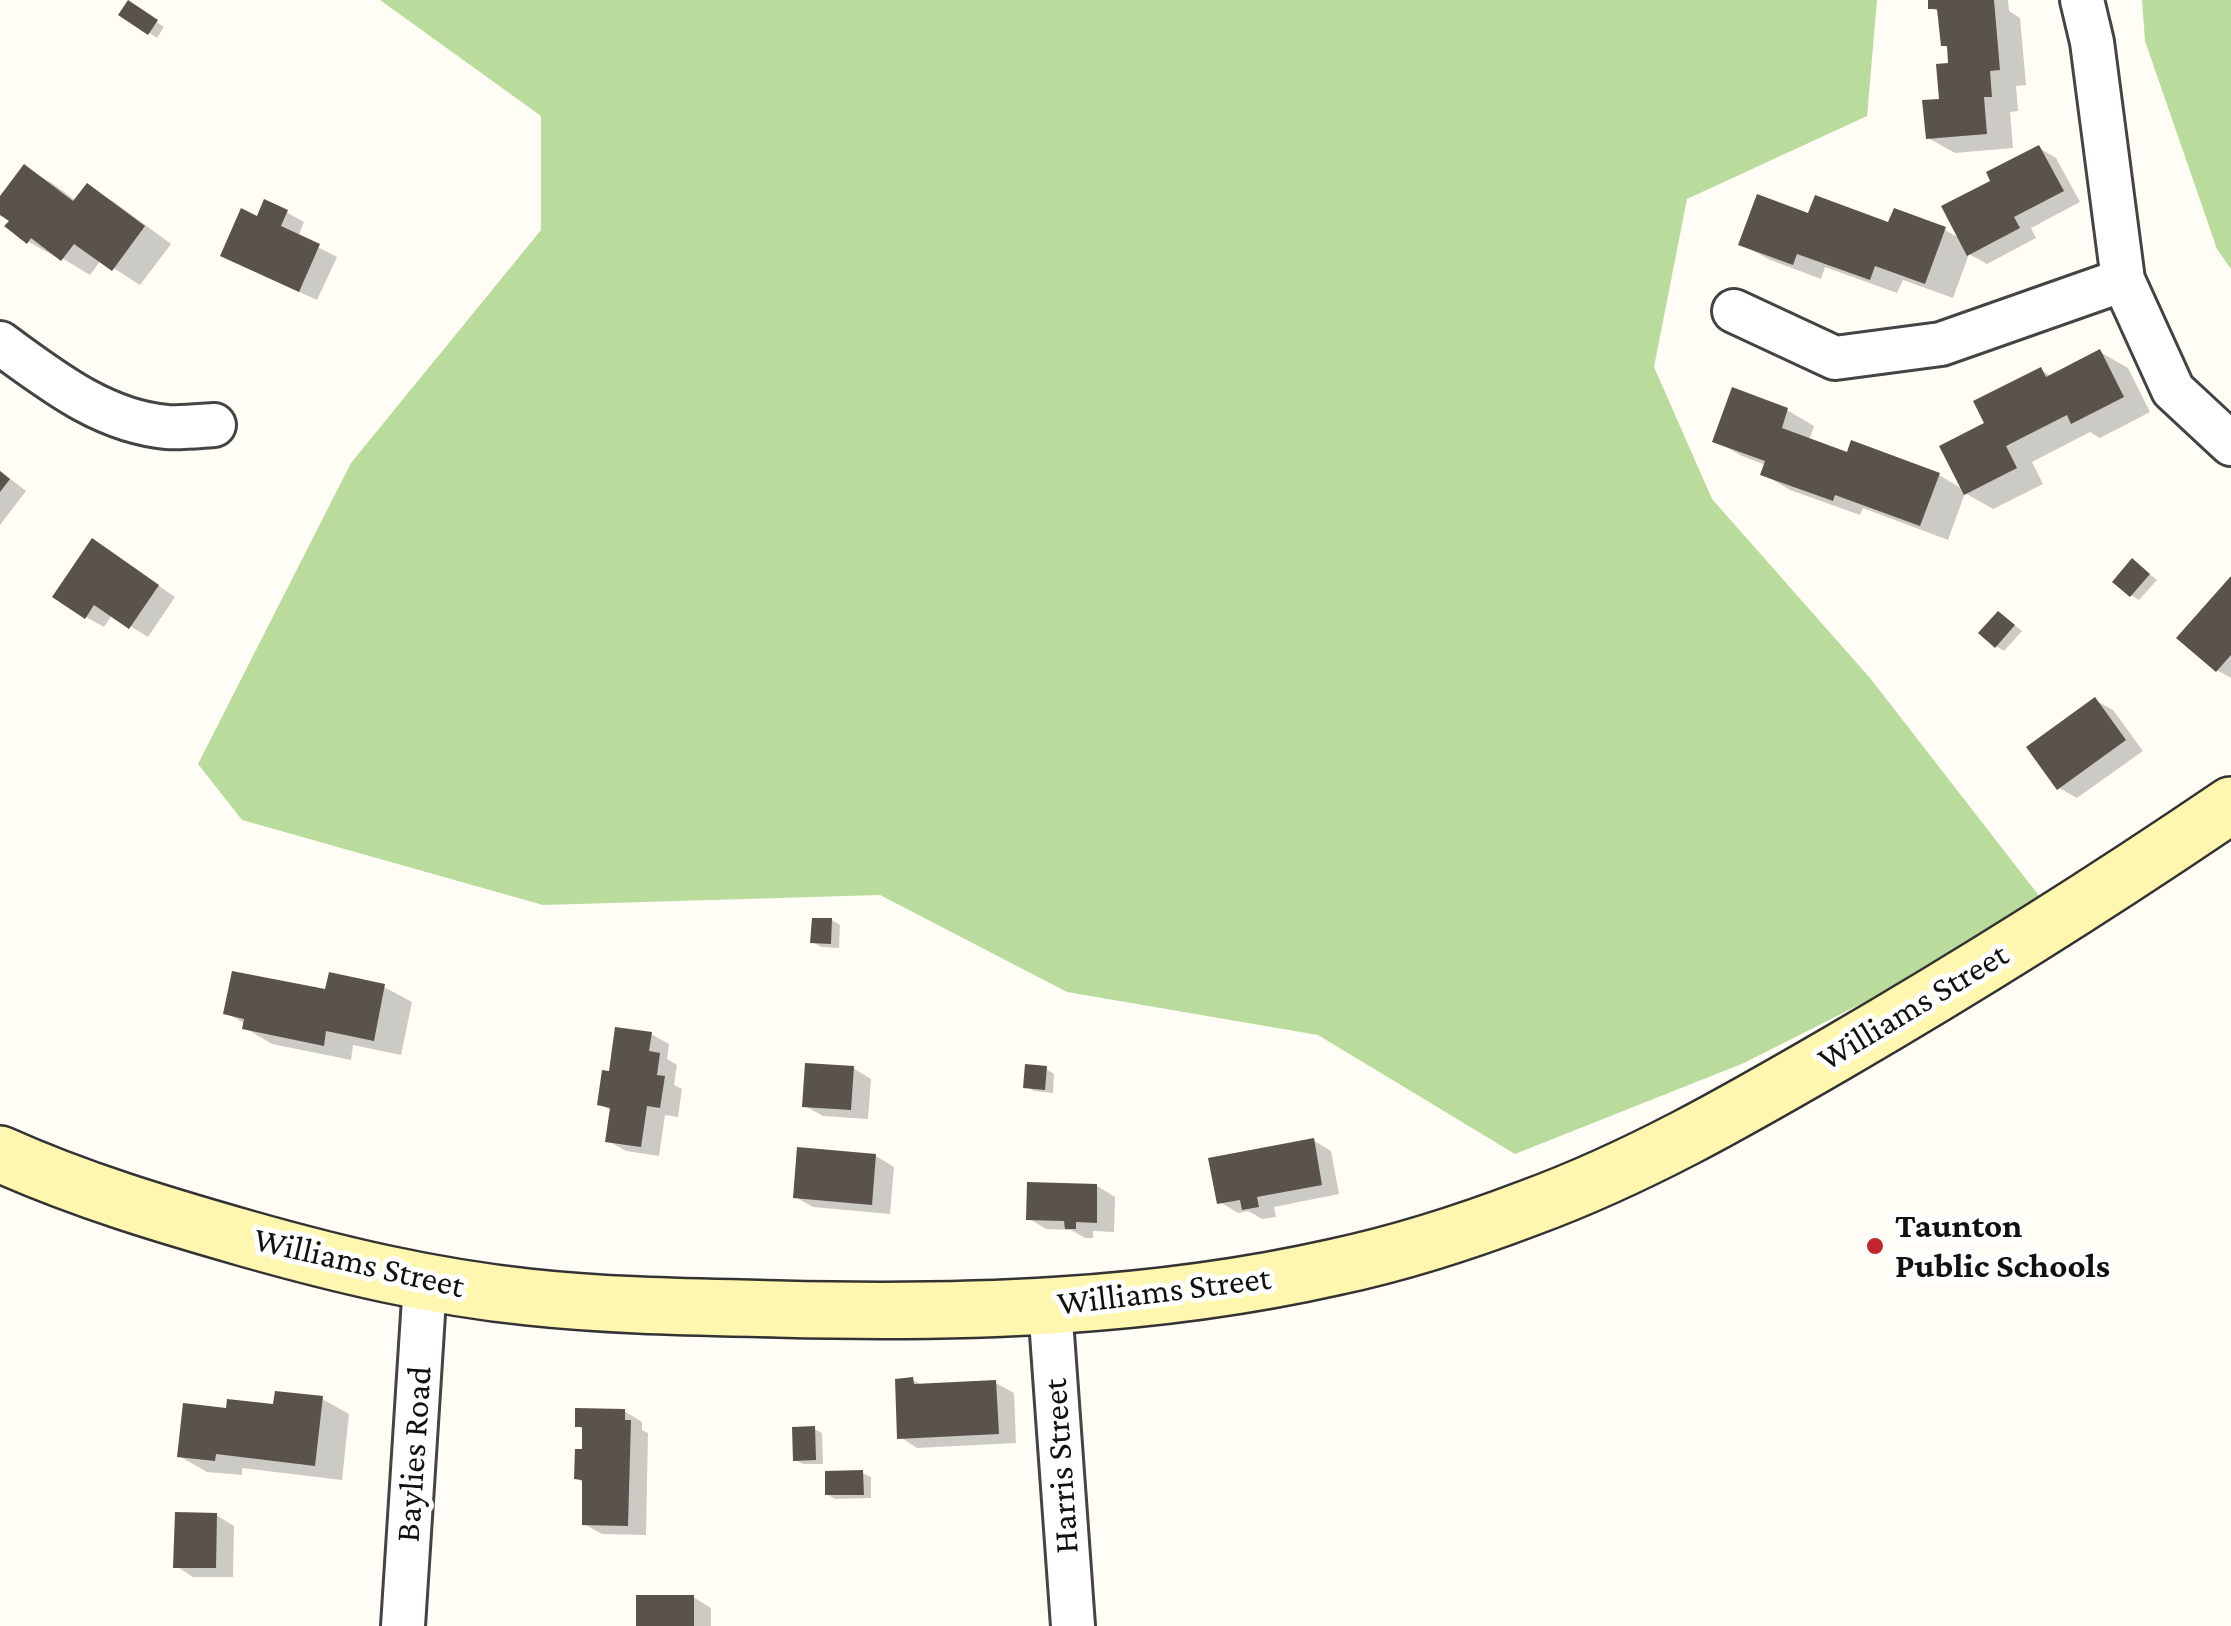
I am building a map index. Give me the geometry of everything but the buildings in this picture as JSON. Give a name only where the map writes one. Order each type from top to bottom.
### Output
[{"type":"street","points":[[2082,0],[2092,42],[2123,280],[2173,390],[2231,444]]},
{"type":"street","points":[[1734,311],[1835,358],[1941,344],[2123,280]]},
{"type":"street","points":[[0,343],[77,397],[122,419],[168,427],[214,425]]},
{"type":"street","name":"Williams Street","points":[[0,1154],[111,1197],[314,1257],[425,1283],[528,1297],[649,1305],[928,1311],[1147,1298],[1243,1285],[1337,1267],[1451,1235],[1625,1170],[1716,1124],[1891,1022],[2127,876],[2231,805]]},
{"type":"street","name":"Baylies Road","points":[[403,1626],[425,1283]]},
{"type":"street","name":"Harris Street","points":[[1050,1306],[1072,1626]]},
{"type":"green space","points":[[380,0],[1877,0],[1867,116],[1687,199],[1654,367],[1712,499],[1870,678],[2040,897],[1916,976],[1744,1063],[1515,1154],[1318,1035],[1067,992],[880,895],[543,905],[242,820],[198,764],[351,463],[541,230],[541,116]]},
{"type":"green space","points":[[2142,0],[2231,0],[2231,269],[2217,249],[2145,41]]},
{"type":"place","name":"Taunton Public Schools","points":[[1875,1246]]}]
